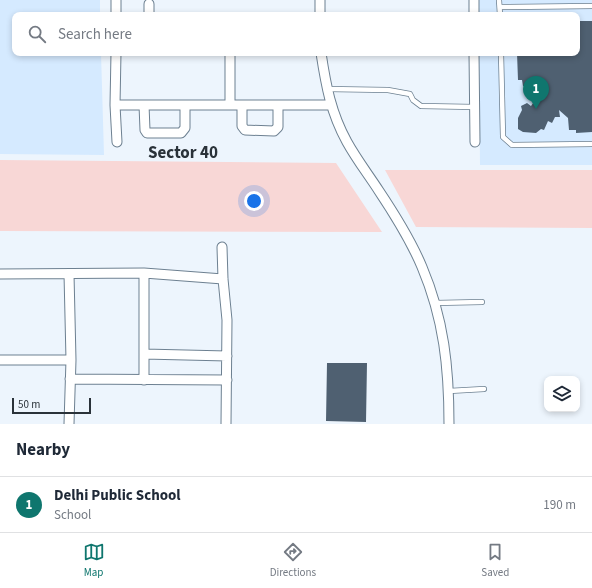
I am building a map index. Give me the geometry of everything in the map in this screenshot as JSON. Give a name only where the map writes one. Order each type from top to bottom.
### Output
[{"type":"street","points":[[116,0],[116,12]]},
{"type":"street","points":[[320,0],[320,12]]},
{"type":"street","points":[[474,0],[474,12]]},
{"type":"street","points":[[149,4],[149,12]]},
{"type":"street","points":[[116,56],[115,105],[117,142]]},
{"type":"street","points":[[230,56],[230,105]]},
{"type":"street","points":[[322,56],[331,105],[347,142],[404,232],[422,266],[435,303],[444,344],[449,391],[448,424]]},
{"type":"street","points":[[474,56],[475,142]]},
{"type":"street","points":[[115,105],[331,105]]},
{"type":"street","points":[[144,105],[145,130],[147,132],[181,133],[185,128],[185,105]]},
{"type":"street","points":[[242,105],[242,126],[245,130],[274,131],[278,127],[278,105]]},
{"type":"street","points":[[222,247],[223,280],[227,320],[226,424]]},
{"type":"street","points":[[0,274],[144,273],[223,280]]},
{"type":"street","points":[[144,273],[144,380]]},
{"type":"street","points":[[69,274],[69,424]]},
{"type":"street","points":[[144,354],[227,356]]},
{"type":"street","points":[[0,360],[70,360]]},
{"type":"street","points":[[70,379],[226,380]]},
{"type":"lane","points":[[499,0],[500,12]]},
{"type":"lane","points":[[500,7],[592,6]]},
{"type":"lane","points":[[501,56],[503,137],[512,145],[592,144]]},
{"type":"lane","points":[[327,89],[388,90],[410,94],[413,100],[421,106],[475,107]]},
{"type":"lane","points":[[435,303],[482,302]]},
{"type":"lane","points":[[449,391],[484,389]]},
{"type":"shaded area","points":[[0,0],[100,0],[100,12],[12,12],[12,56],[101,56],[104,155],[0,154]]},
{"type":"shaded area","points":[[479,0],[592,0],[592,165],[480,165],[479,56],[580,56],[580,12],[479,12]]},
{"type":"shaded area","points":[[0,160],[336,163],[382,232],[0,231]]},
{"type":"shaded area","points":[[385,170],[592,170],[592,228],[416,227]]},
{"type":"building","points":[[580,21],[592,21],[592,132],[576,133],[576,130],[569,130],[568,118],[559,110],[560,117],[555,117],[552,123],[548,121],[544,130],[541,129],[536,133],[523,132],[518,129],[518,118],[522,110],[521,106],[527,103],[531,106],[536,99],[534,94],[541,91],[535,86],[523,86],[522,80],[518,80],[517,56],[580,56]]},
{"type":"building","points":[[327,363],[367,363],[366,422],[326,421]]},
{"type":"place","name":"Delhi Public School","points":[[536,109]]},
{"type":"district","name":"Sector 40","points":[[183,152]]}]
